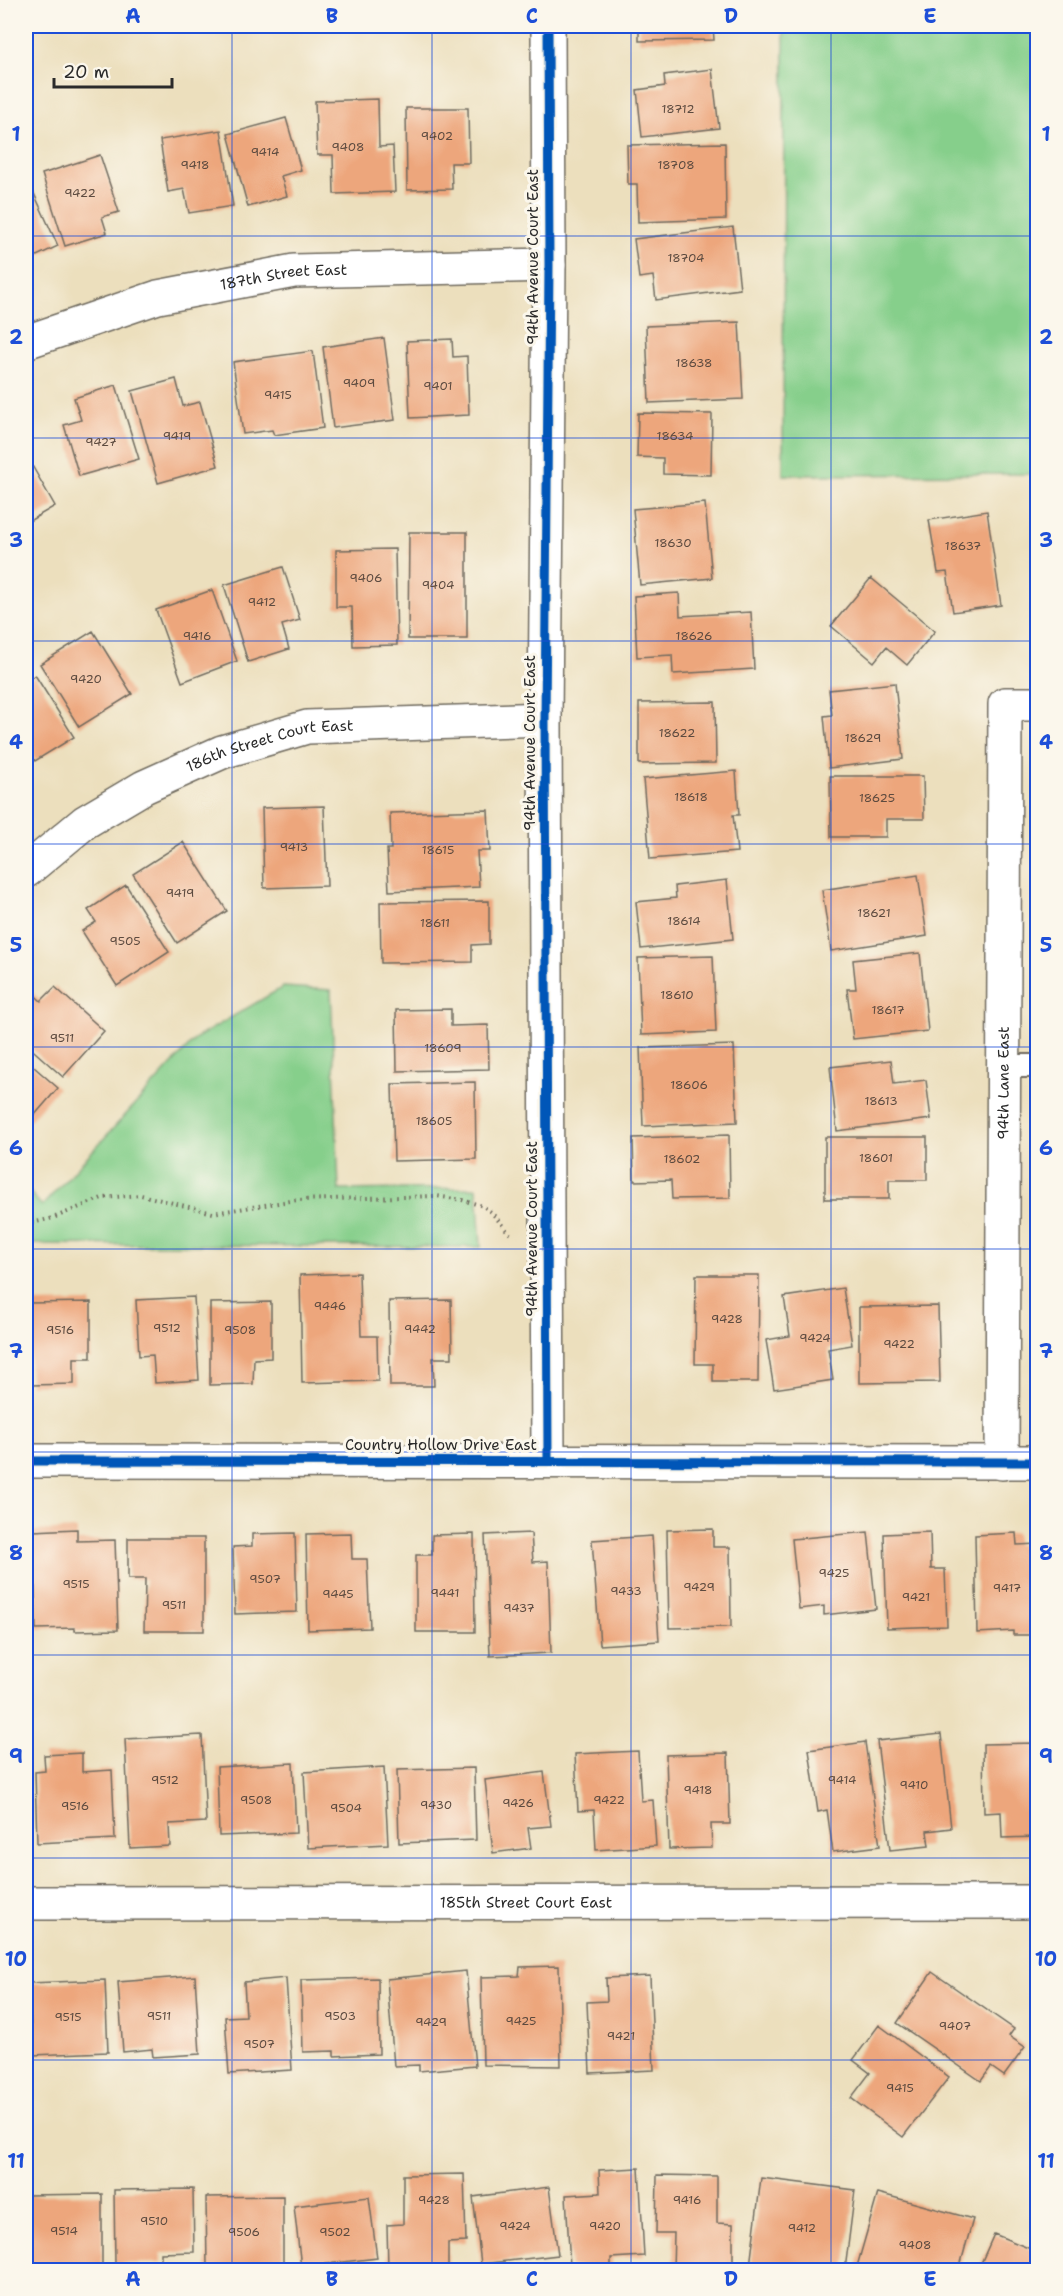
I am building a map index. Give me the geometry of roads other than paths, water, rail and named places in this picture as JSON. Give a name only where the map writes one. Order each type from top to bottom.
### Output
[{"type":"street","name":"94th Avenue Court East","points":[[548,26],[549,265],[545,719],[548,1460]]},
{"type":"street","name":"187th Street East","points":[[26,342],[158,297],[294,271],[549,265]]},
{"type":"street","name":"94th Lane East","points":[[1002,1463],[1005,704],[1038,704]]},
{"type":"street","name":"186th Street Court East","points":[[26,871],[85,822],[144,787],[222,752],[307,727],[545,719]]},
{"type":"street","name":"Country Hollow Drive East","points":[[26,1461],[1038,1462]]},
{"type":"street","name":"185th Street Court East","points":[[26,1903],[1026,1902]]},
{"type":"lane","points":[[1004,1066],[1038,1066]]}]
